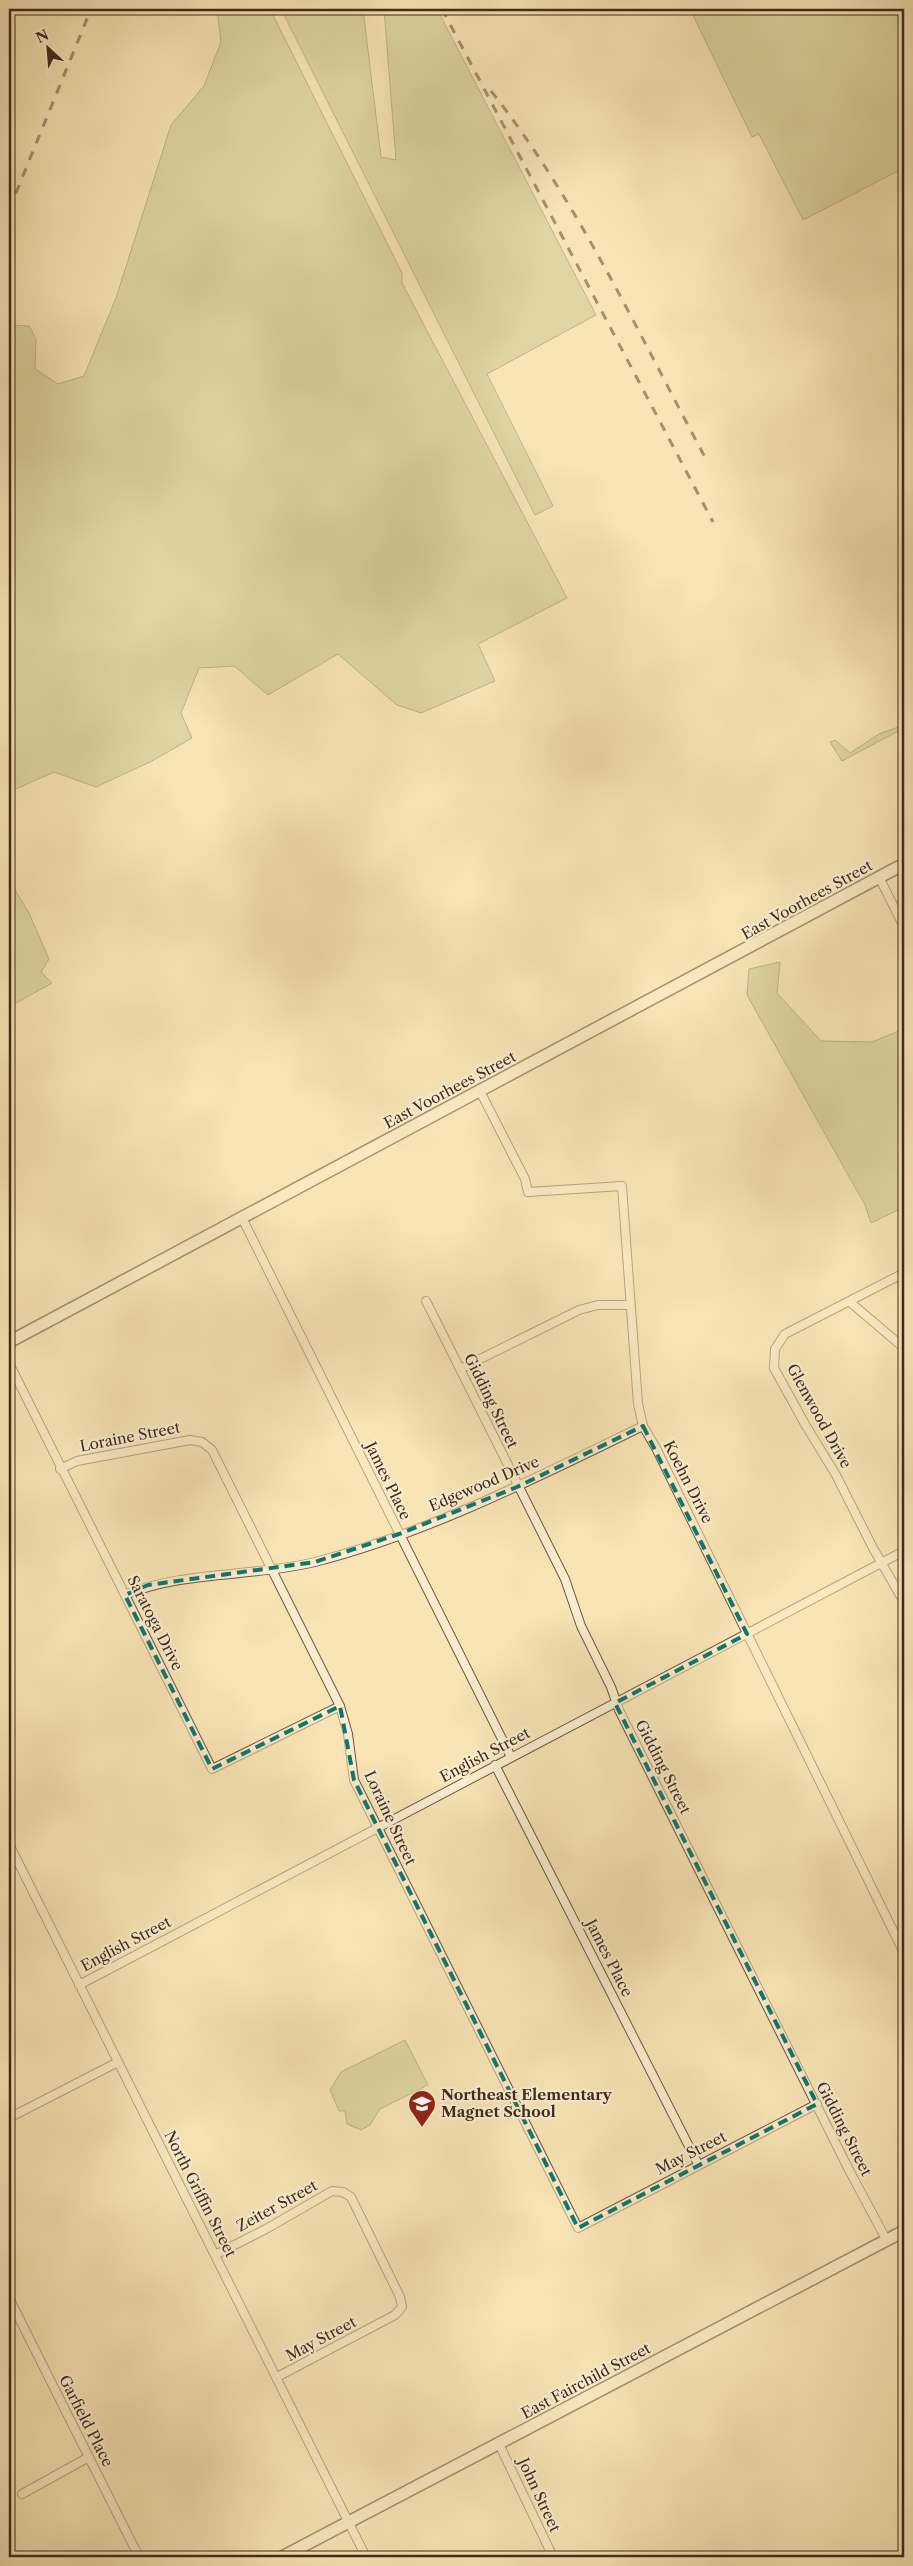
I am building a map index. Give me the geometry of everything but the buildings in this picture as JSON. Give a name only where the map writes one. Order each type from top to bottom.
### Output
[{"type":"main road","name":"East Voorhees Street","points":[[9,1342],[904,864]]},
{"type":"main road","name":"East Fairchild Street","points":[[282,2557],[904,2231]]},
{"type":"street","points":[[880,877],[904,927]]},
{"type":"street","name":"Koehn Drive","points":[[480,1091],[525,1179],[528,1192],[622,1186],[629,1305],[638,1404],[643,1426],[656,1448],[904,1953]]},
{"type":"street","name":"James Place","points":[[242,1218],[511,1756]]},
{"type":"street","name":"Glenwood Drive","points":[[904,1273],[785,1334],[775,1349],[774,1368],[836,1475],[904,1602]]},
{"type":"street","name":"Gidding Street","points":[[426,1301],[517,1487],[565,1579],[581,1626],[611,1687],[615,1702],[887,2241]]},
{"type":"street","points":[[850,1302],[904,1348]]},
{"type":"street","points":[[460,1369],[579,1310],[598,1305],[629,1305]]},
{"type":"street","name":"Saratoga Drive","points":[[9,1363],[60,1469],[212,1769],[340,1706]]},
{"type":"street","name":"Edgewood Drive","points":[[125,1595],[148,1585],[271,1570],[315,1562],[400,1534],[517,1487],[643,1426]]},
{"type":"street","name":"Loraine Street","points":[[60,1469],[77,1461],[190,1440],[202,1442],[212,1450],[340,1706],[348,1734],[354,1780],[578,2228]]},
{"type":"street","name":"English Street","points":[[79,1985],[511,1756],[904,1551]]},
{"type":"street","name":"James Place","points":[[495,1765],[698,2164]]},
{"type":"street","name":"North Griffin Street","points":[[9,1844],[366,2557]]},
{"type":"street","points":[[9,2118],[118,2062]]},
{"type":"street","name":"May Street","points":[[578,2228],[698,2164],[817,2104]]},
{"type":"street","name":"Zeiter Street","points":[[215,2255],[266,2229],[332,2191],[343,2192],[351,2197],[400,2297],[402,2307]]},
{"type":"street","name":"Garfield Place","points":[[9,2298],[140,2557]]},
{"type":"street","name":"May Street","points":[[277,2378],[395,2315],[402,2307]]},
{"type":"street","name":"John Street","points":[[499,2444],[553,2557]]},
{"type":"street","points":[[22,2494],[89,2456]]},
{"type":"highlighted area","points":[[643,1426],[747,1634],[615,1703],[817,2104],[578,2228],[354,1780],[340,1706],[212,1769],[125,1595],[148,1585],[315,1562],[399,1534],[517,1487]]},
{"type":"green space","points":[[217,9],[270,9],[402,273],[402,283],[567,598],[478,644],[495,681],[421,713],[397,705],[338,654],[268,695],[234,666],[199,668],[181,713],[192,738],[152,761],[96,787],[54,772],[9,792],[9,325],[29,326],[36,339],[35,369],[58,384],[84,376],[116,298],[171,125],[204,86],[221,42]]},
{"type":"green space","points":[[281,9],[363,9],[381,157],[396,160],[384,9],[437,9],[596,315],[487,374],[553,506],[535,515]]},
{"type":"green space","points":[[690,9],[904,9],[904,168],[803,220],[759,134],[752,137]]},
{"type":"green space","points":[[904,725],[904,728],[842,761],[830,742],[835,740],[850,753],[879,734]]},
{"type":"green space","points":[[9,880],[29,913],[49,959],[41,972],[52,983],[9,1007]]},
{"type":"green space","points":[[780,962],[777,993],[821,1041],[872,1042],[904,1029],[904,1207],[871,1223],[865,1205],[747,995],[749,969]]},
{"type":"green space","points":[[405,2040],[428,2085],[380,2109],[370,2125],[361,2130],[347,2124],[345,2111],[339,2111],[330,2090],[341,2072]]},
{"type":"railway","points":[[9,210],[91,9]]},
{"type":"railway","points":[[442,9],[713,522]]},
{"type":"railway","points":[[491,91],[552,177],[580,223],[706,459]]},
{"type":"place","name":"Northeast Elementary Magnet School","points":[[422,2128]]}]
